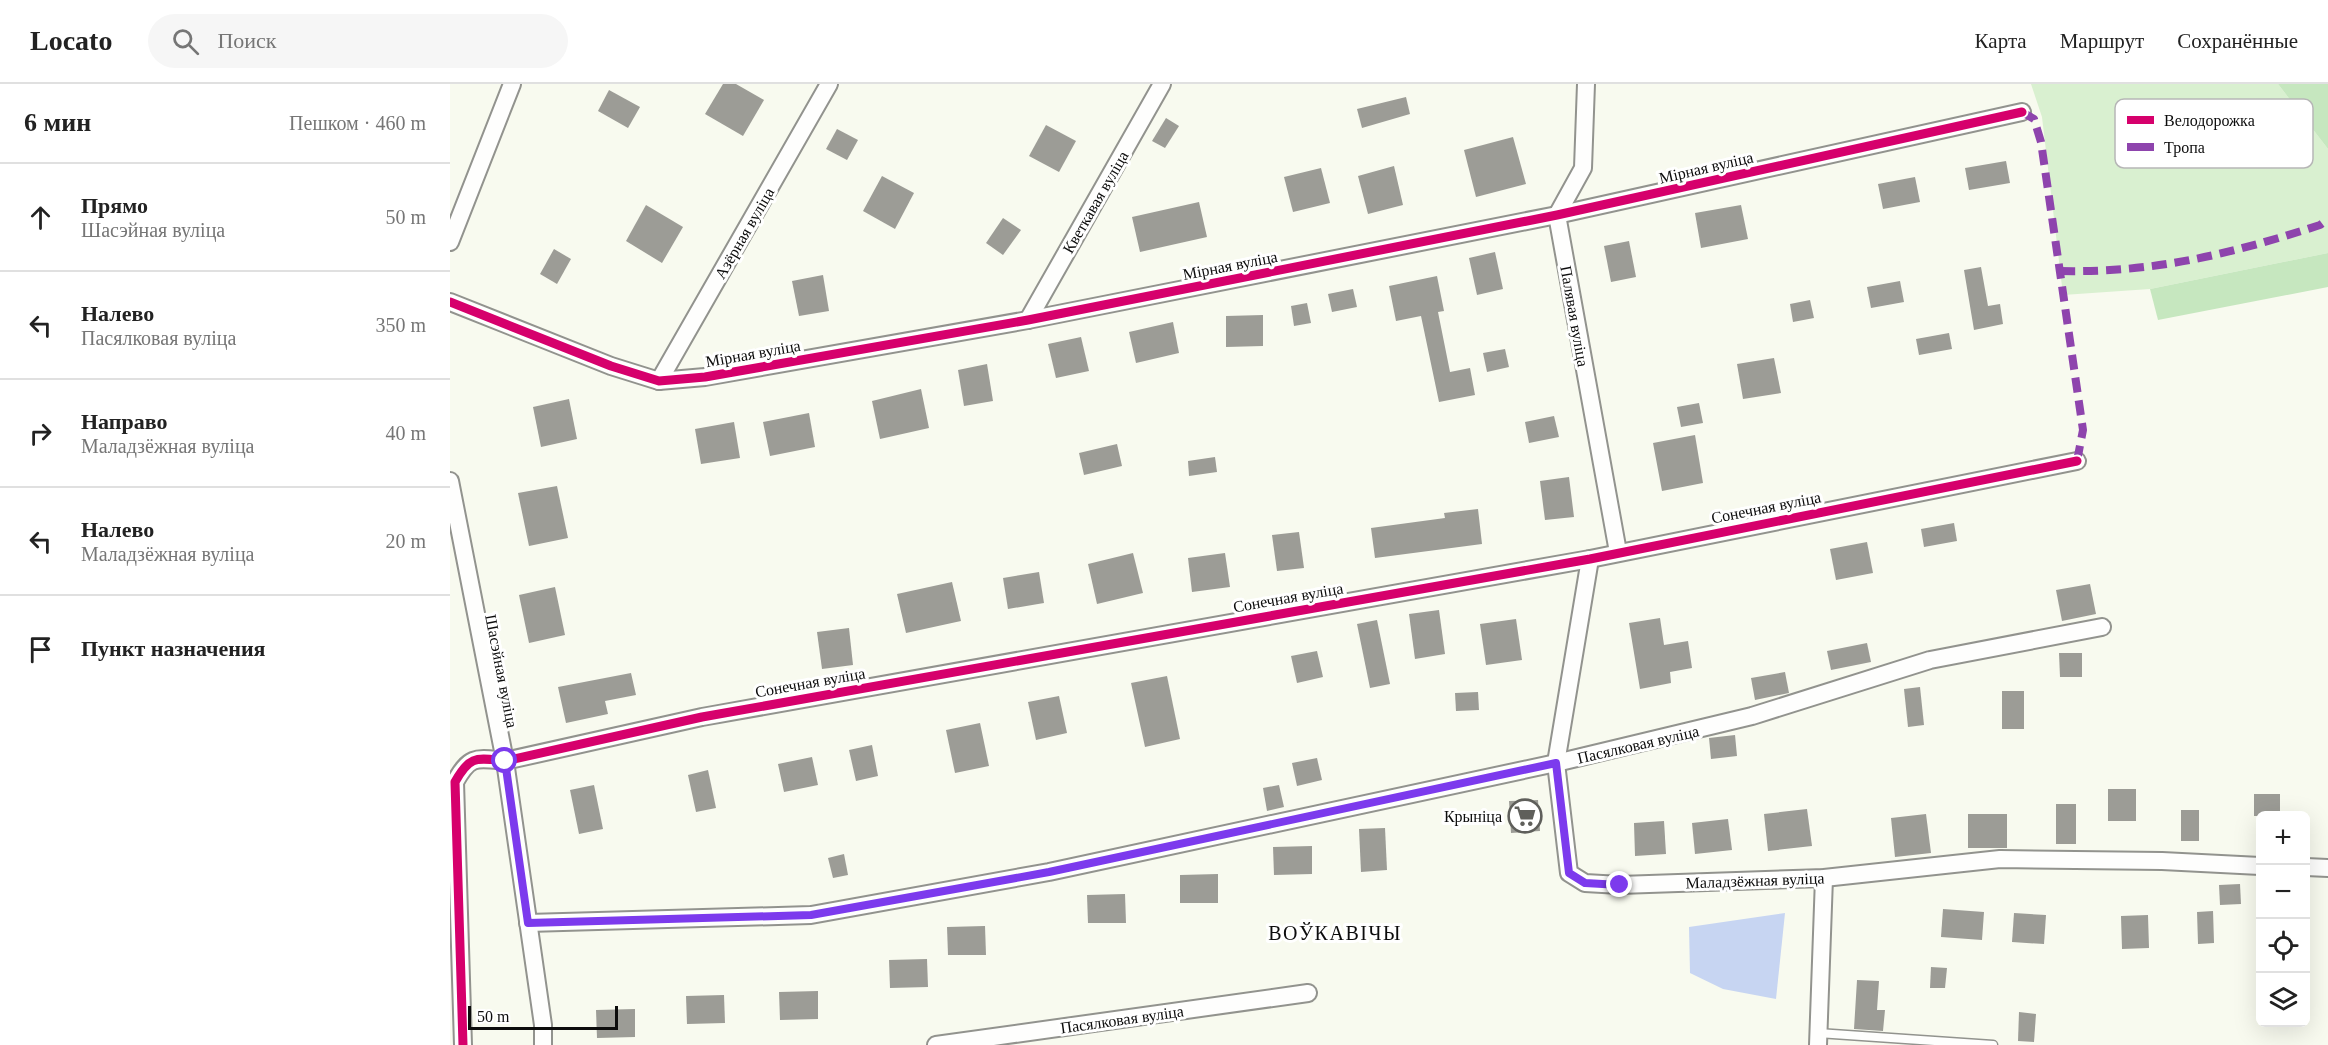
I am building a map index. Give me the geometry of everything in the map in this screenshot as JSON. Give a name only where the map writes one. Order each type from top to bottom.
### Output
[{"type":"street","points":[[450,242],[512,84]]},
{"type":"street","name":"Азёрная вуліца","points":[[659,381],[829,84]]},
{"type":"street","name":"Кветкавая вуліца","points":[[1028,320],[1162,84]]},
{"type":"street","points":[[1557,215],[1583,168],[1586,84]]},
{"type":"street","name":"Мірная вуліца","points":[[450,302],[611,366],[659,381],[705,377],[1028,320],[1557,215],[2022,112]]},
{"type":"street","name":"Палявая вуліца","points":[[1557,215],[1618,552]]},
{"type":"street","name":"Сонечная вуліца","points":[[464,1045],[455,782],[464,766],[476,758],[505,761],[702,717],[1590,559],[2077,461]]},
{"type":"street","name":"Шасэйная вуліца","points":[[450,481],[505,761],[543,1025],[543,1045]]},
{"type":"street","name":"Маладзёжная вуліца","points":[[1590,559],[1556,763],[1569,873],[1585,883],[1620,885],[1824,878],[2000,859],[2162,861],[2256,866]]},
{"type":"street","name":"Пасялковая вуліца","points":[[528,923],[811,915],[1049,872],[1556,763],[1752,716],[1930,660],[2102,627]]},
{"type":"street","points":[[2310,867],[2328,868]]},
{"type":"street","points":[[1818,1039],[1824,878]]},
{"type":"street","name":"Пасялковая вуліца","points":[[936,1045],[1308,993]]},
{"type":"lane","points":[[1818,1039],[1993,1045]]},
{"type":"green space","points":[[2031,84],[2278,84],[2290,99],[2115,99],[2115,168],[2313,168],[2313,130],[2328,149],[2328,253],[2150,289],[2063,295],[2042,117]]},
{"type":"green space","points":[[2278,84],[2328,84],[2328,149],[2313,130],[2313,99],[2290,99]]},
{"type":"green space","points":[[2328,253],[2328,287],[2158,320],[2150,289]]},
{"type":"water","points":[[1785,913],[1776,999],[1723,989],[1690,973],[1689,927]]},
{"type":"building","points":[[723,84],[736,84],[764,100],[743,136],[705,114]]},
{"type":"building","points":[[609,90],[640,107],[628,128],[598,111]]},
{"type":"building","points":[[1406,97],[1410,114],[1362,128],[1357,109]]},
{"type":"building","points":[[1166,118],[1179,126],[1165,148],[1152,141]]},
{"type":"building","points":[[1046,125],[1076,141],[1059,172],[1029,156]]},
{"type":"building","points":[[837,129],[858,140],[847,160],[826,149]]},
{"type":"building","points":[[1513,137],[1526,184],[1476,197],[1464,150]]},
{"type":"building","points":[[2006,161],[2010,183],[1969,190],[1965,168]]},
{"type":"building","points":[[1394,166],[1403,205],[1368,214],[1358,176]]},
{"type":"building","points":[[1321,168],[1330,203],[1293,212],[1284,177]]},
{"type":"building","points":[[882,176],[914,193],[895,229],[863,211]]},
{"type":"building","points":[[1915,177],[1920,202],[1883,209],[1878,184]]},
{"type":"building","points":[[1199,202],[1207,237],[1140,252],[1132,217]]},
{"type":"building","points":[[646,205],[683,227],[662,263],[626,241]]},
{"type":"building","points":[[1741,205],[1748,239],[1701,248],[1695,213]]},
{"type":"building","points":[[1003,218],[1021,230],[1003,255],[986,243]]},
{"type":"building","points":[[1629,241],[1636,277],[1611,282],[1604,246]]},
{"type":"building","points":[[554,249],[571,259],[557,284],[540,274]]},
{"type":"building","points":[[1495,252],[1503,289],[1477,295],[1469,258]]},
{"type":"building","points":[[1981,267],[1988,306],[2000,304],[2003,324],[1974,330],[1964,270]]},
{"type":"building","points":[[823,275],[829,311],[799,316],[792,281]]},
{"type":"building","points":[[1437,276],[1444,311],[1438,312],[1450,372],[1470,368],[1475,395],[1439,402],[1421,316],[1396,321],[1389,286]]},
{"type":"building","points":[[1900,281],[1904,302],[1871,308],[1867,287]]},
{"type":"building","points":[[1353,289],[1357,307],[1332,312],[1328,294]]},
{"type":"building","points":[[1810,300],[1814,318],[1793,322],[1790,304]]},
{"type":"building","points":[[1307,303],[1311,323],[1294,326],[1291,306]]},
{"type":"building","points":[[1263,315],[1263,346],[1226,347],[1226,316]]},
{"type":"building","points":[[1173,322],[1179,353],[1136,363],[1129,332]]},
{"type":"building","points":[[1949,333],[1952,349],[1919,355],[1916,339]]},
{"type":"building","points":[[1081,337],[1089,371],[1056,378],[1048,344]]},
{"type":"building","points":[[1505,349],[1509,367],[1487,372],[1483,353]]},
{"type":"building","points":[[1774,358],[1781,393],[1743,399],[1737,364]]},
{"type":"building","points":[[987,364],[993,401],[964,406],[958,370]]},
{"type":"building","points":[[921,389],[929,428],[880,439],[872,401]]},
{"type":"building","points":[[569,399],[577,439],[541,447],[533,407]]},
{"type":"building","points":[[1699,403],[1703,423],[1681,427],[1677,407]]},
{"type":"building","points":[[809,413],[815,447],[770,456],[763,422]]},
{"type":"building","points":[[1554,416],[1559,437],[1529,443],[1525,422]]},
{"type":"building","points":[[734,422],[740,458],[701,464],[695,429]]},
{"type":"building","points":[[1695,435],[1703,483],[1662,491],[1653,443]]},
{"type":"building","points":[[1117,444],[1122,466],[1084,475],[1079,453]]},
{"type":"building","points":[[1215,457],[1217,472],[1189,476],[1188,461]]},
{"type":"building","points":[[1569,477],[1574,517],[1545,520],[1540,481]]},
{"type":"building","points":[[557,486],[568,538],[529,546],[518,493]]},
{"type":"building","points":[[1478,509],[1482,544],[1375,558],[1371,528],[1445,518],[1444,513]]},
{"type":"building","points":[[1954,523],[1957,541],[1924,547],[1921,529]]},
{"type":"building","points":[[1299,532],[1304,568],[1277,571],[1272,535]]},
{"type":"building","points":[[1867,542],[1873,573],[1836,580],[1830,549]]},
{"type":"building","points":[[1133,553],[1143,593],[1097,604],[1088,564]]},
{"type":"building","points":[[1225,553],[1230,587],[1192,592],[1188,558]]},
{"type":"building","points":[[1039,572],[1044,603],[1008,609],[1003,578]]},
{"type":"building","points":[[952,582],[961,621],[906,633],[897,594]]},
{"type":"building","points":[[2090,584],[2096,614],[2062,621],[2056,590]]},
{"type":"building","points":[[555,587],[565,635],[529,643],[519,595]]},
{"type":"building","points":[[1439,610],[1445,654],[1415,659],[1409,614]]},
{"type":"building","points":[[1660,618],[1664,645],[1688,641],[1692,668],[1670,672],[1671,683],[1640,689],[1629,623]]},
{"type":"building","points":[[1516,619],[1522,660],[1486,665],[1480,624]]},
{"type":"building","points":[[1377,620],[1390,684],[1370,688],[1357,624]]},
{"type":"building","points":[[849,628],[853,665],[822,669],[817,632]]},
{"type":"building","points":[[1867,643],[1871,662],[1831,670],[1827,651]]},
{"type":"building","points":[[1317,651],[1323,677],[1297,683],[1291,656]]},
{"type":"building","points":[[2059,653],[2082,653],[2082,677],[2060,677]]},
{"type":"building","points":[[1785,672],[1789,693],[1755,700],[1751,678]]},
{"type":"building","points":[[631,673],[636,695],[605,701],[608,714],[566,723],[558,687]]},
{"type":"building","points":[[1167,676],[1180,739],[1145,747],[1131,683]]},
{"type":"building","points":[[1920,687],[1924,725],[1908,727],[1904,689]]},
{"type":"building","points":[[2002,691],[2024,691],[2024,729],[2002,729]]},
{"type":"building","points":[[1478,692],[1479,710],[1456,711],[1455,693]]},
{"type":"building","points":[[1059,696],[1067,733],[1036,740],[1028,702]]},
{"type":"building","points":[[980,723],[989,766],[955,773],[946,730]]},
{"type":"building","points":[[1735,735],[1737,756],[1711,759],[1709,738]]},
{"type":"building","points":[[872,745],[878,776],[856,781],[849,750]]},
{"type":"building","points":[[812,757],[818,785],[784,792],[778,764]]},
{"type":"building","points":[[1317,758],[1322,780],[1297,786],[1292,763]]},
{"type":"building","points":[[708,770],[716,808],[696,812],[688,775]]},
{"type":"building","points":[[594,785],[603,829],[579,834],[570,790]]},
{"type":"building","points":[[1279,785],[1284,807],[1267,811],[1263,788]]},
{"type":"building","points":[[2108,789],[2136,789],[2136,821],[2108,821]]},
{"type":"building","points":[[2254,794],[2280,794],[2280,811],[2256,811],[2256,816],[2254,816]]},
{"type":"building","name":"Крыніца","points":[[1538,800],[1540,831],[1511,833],[1509,801]]},
{"type":"building","points":[[2056,804],[2076,804],[2076,844],[2056,844]]},
{"type":"building","points":[[1807,809],[1812,846],[1768,851],[1764,814]]},
{"type":"building","points":[[2181,810],[2199,810],[2199,841],[2181,841]]},
{"type":"building","points":[[1926,814],[1931,853],[1895,857],[1891,818]]},
{"type":"building","points":[[1968,814],[2007,814],[2007,848],[1968,848]]},
{"type":"building","points":[[1728,819],[1732,850],[1695,854],[1692,823]]},
{"type":"building","points":[[1664,821],[1666,854],[1635,856],[1634,823]]},
{"type":"building","points":[[1385,828],[1387,870],[1361,872],[1359,829]]},
{"type":"building","points":[[1312,846],[1312,874],[1274,875],[1273,847]]},
{"type":"building","points":[[844,854],[848,875],[833,878],[828,858]]},
{"type":"building","points":[[1218,874],[1218,903],[1180,903],[1180,875]]},
{"type":"building","points":[[2240,884],[2241,904],[2220,905],[2219,885]]},
{"type":"building","points":[[1125,894],[1126,923],[1088,923],[1087,895]]},
{"type":"building","points":[[1943,909],[1984,912],[1982,940],[1941,937]]},
{"type":"building","points":[[2213,911],[2214,943],[2198,944],[2197,912]]},
{"type":"building","points":[[2014,913],[2046,915],[2044,944],[2012,942]]},
{"type":"building","points":[[2148,915],[2149,948],[2122,949],[2121,916]]},
{"type":"building","points":[[985,926],[986,955],[948,955],[947,927]]},
{"type":"building","points":[[927,959],[928,987],[890,988],[889,960]]},
{"type":"building","points":[[1931,967],[1947,968],[1945,988],[1930,988]]},
{"type":"building","points":[[1857,980],[1879,981],[1877,1010],[1885,1010],[1883,1031],[1854,1029]]},
{"type":"building","points":[[818,991],[818,1019],[780,1020],[779,992]]},
{"type":"building","points":[[724,995],[725,1023],[687,1024],[686,996]]},
{"type":"building","points":[[635,1009],[635,1037],[597,1038],[596,1010]]},
{"type":"building","points":[[2019,1012],[2036,1014],[2034,1042],[2018,1041]]},
{"type":"marked path","points":[[2022,112],[2034,119],[2041,142],[2083,430],[2077,461]]},
{"type":"marked path","points":[[2060,271],[2128,269],[2192,260],[2255,245],[2320,225],[2328,219]]},
{"type":"cycle path","points":[[450,302],[611,366],[659,381],[705,377],[1028,320],[1557,215],[2022,112]]},
{"type":"cycle path","points":[[463,1045],[455,782],[465,767],[475,760],[505,761],[702,717],[1590,559],[2077,461]]},
{"type":"place","name":"Крыніца","points":[[1525,816]]},
{"type":"district","name":"ВОЎКАВІЧЫ","points":[[1335,933]]},
{"type":"route","points":[[505,761],[528,923],[811,915],[1049,872],[1556,763],[1569,873],[1585,883],[1620,885]]}]
